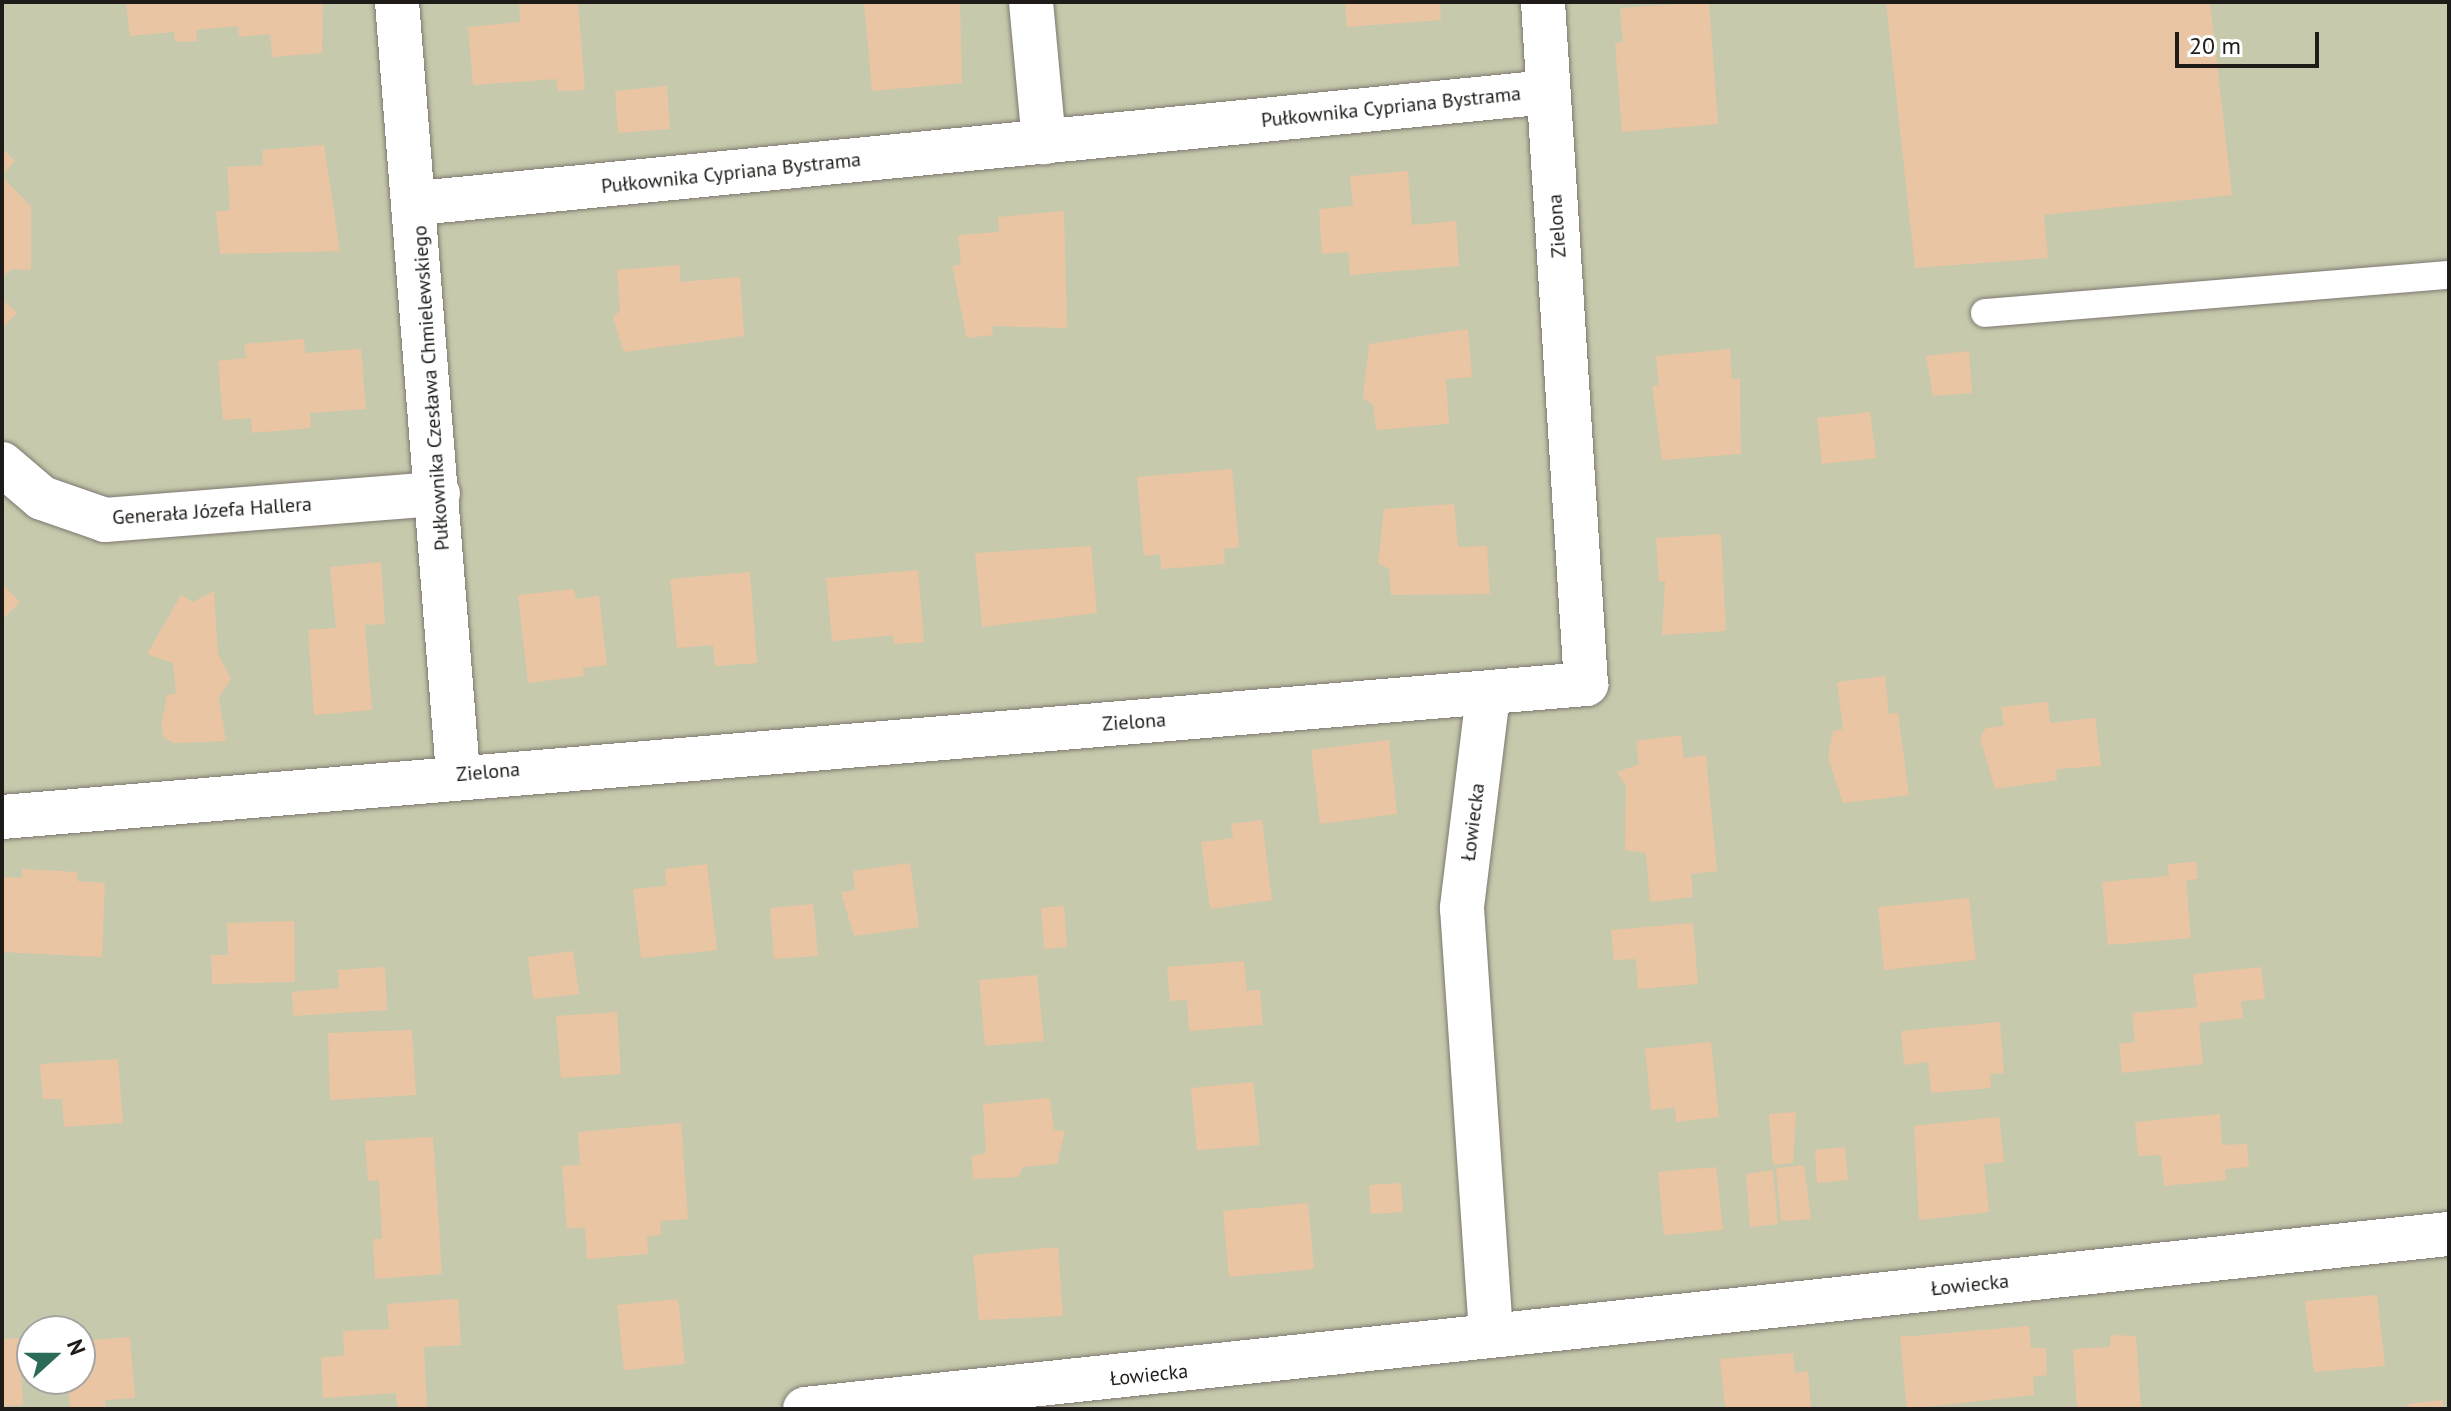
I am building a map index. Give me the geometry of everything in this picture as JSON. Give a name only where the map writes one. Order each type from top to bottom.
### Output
[{"type":"street","name":"Pułkownika Czesława Chmielewskiego","points":[[397,2],[418,203],[458,774]]},
{"type":"street","points":[[1031,2],[1044,142]]},
{"type":"street","name":"Zielona","points":[[2,817],[458,774],[1488,695],[1586,684],[1543,2]]},
{"type":"street","name":"Pułkownika Cypriana Bystrama","points":[[418,203],[1548,92]]},
{"type":"street","name":"Generała Józefa Hallera","points":[[2,464],[42,498],[105,520],[438,494]]},
{"type":"street","name":"Łowiecka","points":[[1488,695],[1462,908],[1491,1333]]},
{"type":"street","name":"Łowiecka","points":[[805,1409],[1491,1333],[2449,1234]]},
{"type":"lane","points":[[1985,313],[2449,275]]},
{"type":"green space","points":[[2,2],[2449,2],[2449,1409],[2,1409]]},
{"type":"building","points":[[126,2],[323,2],[322,53],[272,57],[270,34],[239,37],[238,26],[196,30],[197,41],[175,42],[174,32],[130,36]]},
{"type":"building","points":[[519,2],[578,2],[585,90],[558,91],[556,79],[473,85],[468,27],[520,22]]},
{"type":"building","points":[[864,2],[960,2],[962,83],[872,91]]},
{"type":"building","points":[[1345,2],[1440,2],[1441,20],[1347,27]]},
{"type":"building","points":[[1709,2],[1718,124],[1622,132],[1615,43],[1623,42],[1620,8]]},
{"type":"building","points":[[1886,2],[2210,2],[2232,195],[2044,215],[2048,258],[1915,268]]},
{"type":"building","points":[[667,86],[670,129],[618,133],[615,91]]},
{"type":"building","points":[[324,145],[340,251],[220,254],[216,212],[230,210],[227,167],[263,165],[262,150]]},
{"type":"building","points":[[2,148],[15,161],[2,175]]},
{"type":"building","points":[[1408,171],[1412,225],[1456,221],[1459,266],[1350,275],[1348,252],[1322,254],[1319,209],[1353,206],[1350,176]]},
{"type":"building","points":[[2,177],[31,206],[31,270],[11,269],[2,278]]},
{"type":"building","points":[[1064,211],[1067,328],[992,326],[993,335],[967,338],[952,266],[961,265],[958,235],[999,232],[998,217]]},
{"type":"building","points":[[680,265],[680,282],[740,277],[744,336],[624,352],[613,318],[620,310],[617,270]]},
{"type":"building","points":[[2,299],[17,313],[2,328]]},
{"type":"building","points":[[1468,329],[1472,377],[1446,379],[1449,424],[1376,430],[1373,405],[1363,398],[1369,344]]},
{"type":"building","points":[[304,339],[305,353],[361,349],[366,409],[310,413],[311,428],[252,433],[251,418],[223,420],[218,361],[246,358],[244,344]]},
{"type":"building","points":[[1730,349],[1732,379],[1740,379],[1741,454],[1662,460],[1652,386],[1659,385],[1656,356]]},
{"type":"building","points":[[1969,351],[1972,393],[1933,396],[1926,356]]},
{"type":"building","points":[[1870,412],[1876,458],[1822,464],[1817,418]]},
{"type":"building","points":[[1232,469],[1239,547],[1224,549],[1225,564],[1161,569],[1160,554],[1144,556],[1137,477]]},
{"type":"building","points":[[1454,504],[1458,547],[1487,546],[1490,594],[1391,595],[1389,569],[1378,563],[1384,509]]},
{"type":"building","points":[[1721,534],[1726,631],[1662,635],[1665,581],[1659,582],[1656,538]]},
{"type":"building","points":[[1091,546],[1097,613],[982,627],[975,553]]},
{"type":"building","points":[[381,562],[385,624],[365,625],[372,710],[314,715],[308,630],[336,628],[330,567]]},
{"type":"building","points":[[918,570],[924,642],[894,644],[893,635],[832,641],[826,578]]},
{"type":"building","points":[[750,572],[757,663],[715,666],[713,645],[677,648],[670,579]]},
{"type":"building","points":[[2,584],[20,602],[2,620]]},
{"type":"building","points":[[574,589],[576,599],[599,596],[607,665],[583,668],[584,676],[528,683],[518,595]]},
{"type":"building","points":[[214,591],[218,654],[231,679],[219,697],[226,741],[174,743],[164,738],[161,726],[167,695],[176,694],[173,663],[147,654],[181,595],[193,602]]},
{"type":"building","points":[[1885,676],[1889,714],[1898,713],[1909,795],[1843,803],[1828,758],[1833,731],[1843,729],[1837,682]]},
{"type":"building","points":[[2048,702],[2050,723],[2095,718],[2101,766],[2056,769],[2057,780],[1995,789],[1980,738],[1986,728],[2004,726],[2001,707]]},
{"type":"building","points":[[1681,735],[1684,758],[1706,755],[1717,871],[1691,874],[1693,897],[1650,902],[1646,853],[1625,850],[1626,786],[1617,772],[1639,764],[1636,741]]},
{"type":"building","points":[[1389,740],[1397,814],[1320,824],[1311,750]]},
{"type":"building","points":[[1262,820],[1272,900],[1210,909],[1201,842],[1233,838],[1231,824]]},
{"type":"building","points":[[2196,862],[2198,879],[2186,880],[2191,938],[2108,945],[2102,882],[2169,876],[2168,864]]},
{"type":"building","points":[[910,863],[919,927],[854,936],[841,892],[855,890],[853,871]]},
{"type":"building","points":[[707,864],[717,950],[641,958],[633,889],[666,886],[665,869]]},
{"type":"building","points":[[22,869],[77,872],[77,881],[105,883],[102,957],[2,952],[2,877],[22,878]]},
{"type":"building","points":[[1969,898],[1976,960],[1884,970],[1878,907]]},
{"type":"building","points":[[813,904],[818,956],[774,959],[770,908]]},
{"type":"building","points":[[1064,906],[1067,947],[1044,949],[1041,908]]},
{"type":"building","points":[[294,921],[295,982],[212,984],[211,955],[228,955],[227,923]]},
{"type":"building","points":[[1693,923],[1698,984],[1638,989],[1636,959],[1614,960],[1611,930]]},
{"type":"building","points":[[573,951],[579,994],[533,999],[528,957]]},
{"type":"building","points":[[1244,961],[1247,991],[1260,990],[1263,1025],[1189,1031],[1187,1000],[1170,1001],[1167,967]]},
{"type":"building","points":[[385,967],[387,1010],[293,1016],[292,992],[339,988],[338,970]]},
{"type":"building","points":[[2261,967],[2265,999],[2241,1001],[2243,1018],[2199,1023],[2203,1064],[2122,1073],[2119,1044],[2135,1042],[2132,1013],[2197,1007],[2193,974]]},
{"type":"building","points":[[1037,975],[1044,1041],[985,1046],[979,980]]},
{"type":"building","points":[[617,1012],[621,1074],[561,1078],[556,1016]]},
{"type":"building","points":[[2000,1022],[2004,1073],[1990,1074],[1991,1088],[1931,1093],[1928,1062],[1904,1065],[1901,1031]]},
{"type":"building","points":[[412,1030],[416,1095],[330,1100],[328,1033]]},
{"type":"building","points":[[1711,1042],[1719,1117],[1676,1122],[1675,1107],[1651,1110],[1645,1049]]},
{"type":"building","points":[[118,1059],[123,1123],[64,1127],[62,1099],[43,1099],[40,1064]]},
{"type":"building","points":[[1253,1082],[1260,1145],[1197,1150],[1191,1088]]},
{"type":"building","points":[[1050,1098],[1054,1130],[1065,1131],[1057,1164],[1022,1167],[1019,1177],[973,1179],[972,1156],[986,1153],[983,1104]]},
{"type":"building","points":[[1796,1112],[1793,1163],[1773,1165],[1769,1114]]},
{"type":"building","points":[[2220,1114],[2222,1145],[2247,1144],[2249,1167],[2225,1169],[2226,1180],[2164,1186],[2161,1155],[2138,1156],[2135,1122]]},
{"type":"building","points":[[1999,1117],[2004,1162],[1984,1164],[1989,1212],[1919,1220],[1914,1126]]},
{"type":"building","points":[[681,1123],[688,1219],[660,1221],[661,1235],[647,1236],[648,1254],[587,1259],[585,1227],[567,1229],[562,1166],[580,1165],[578,1132]]},
{"type":"building","points":[[433,1137],[442,1274],[375,1279],[373,1239],[382,1239],[379,1180],[368,1181],[365,1141]]},
{"type":"building","points":[[1845,1147],[1848,1180],[1817,1183],[1815,1150]]},
{"type":"building","points":[[1804,1165],[1811,1219],[1781,1221],[1776,1168]]},
{"type":"building","points":[[1716,1167],[1723,1230],[1664,1235],[1658,1172]]},
{"type":"building","points":[[1773,1170],[1778,1224],[1750,1227],[1746,1174]]},
{"type":"building","points":[[1401,1183],[1403,1212],[1371,1214],[1369,1185]]},
{"type":"building","points":[[1308,1203],[1314,1269],[1229,1277],[1223,1211]]},
{"type":"building","points":[[1058,1247],[1063,1316],[979,1320],[973,1255]]},
{"type":"building","points":[[2377,1295],[2385,1366],[2314,1372],[2305,1301]]},
{"type":"building","points":[[458,1299],[461,1345],[424,1347],[427,1409],[397,1409],[396,1393],[323,1398],[321,1357],[344,1356],[343,1331],[389,1329],[387,1304]]},
{"type":"building","points":[[678,1299],[685,1364],[624,1370],[617,1305]]},
{"type":"building","points":[[2029,1326],[2031,1348],[2046,1348],[2047,1375],[2033,1377],[2034,1395],[1907,1409],[1900,1337]]},
{"type":"building","points":[[2111,1335],[2136,1336],[2141,1409],[2077,1409],[2073,1349],[2110,1347]]},
{"type":"building","points":[[130,1337],[135,1398],[105,1400],[106,1409],[70,1409],[69,1395],[96,1395],[96,1340]]},
{"type":"building","points":[[16,1338],[16,1395],[22,1395],[23,1405],[2,1406],[2,1339]]},
{"type":"building","points":[[1793,1353],[1795,1373],[1808,1371],[1811,1409],[1725,1409],[1720,1359]]},
{"type":"building","points":[[2443,1400],[2443,1409],[2409,1409],[2409,1404]]}]
